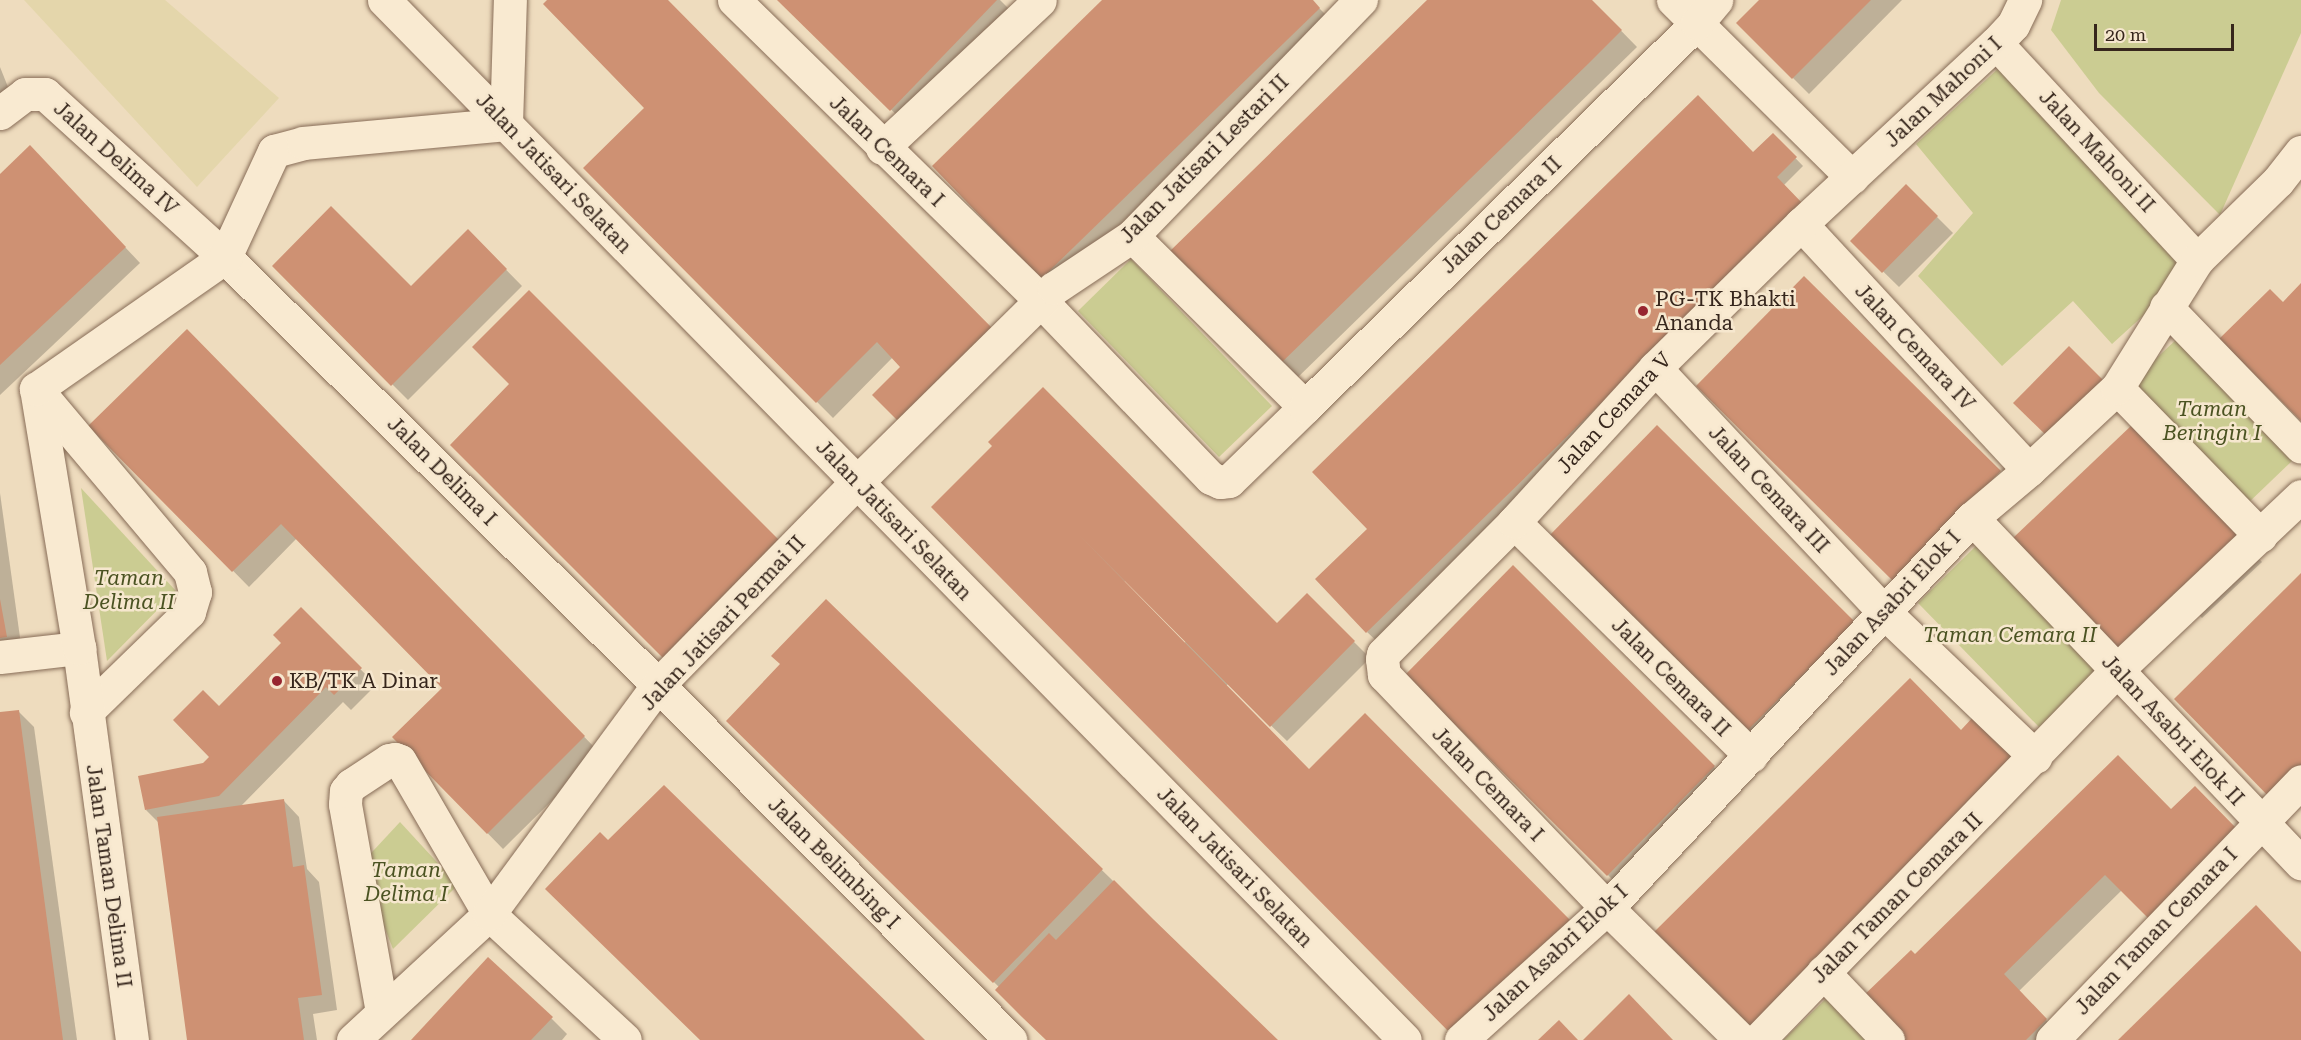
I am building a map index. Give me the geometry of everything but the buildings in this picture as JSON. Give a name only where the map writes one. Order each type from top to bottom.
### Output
[{"type":"street","name":"Jalan Jatisari Selatan","points":[[384,0],[1405,1040]]},
{"type":"street","points":[[86,712],[189,612],[195,592],[190,572],[36,389],[225,257],[274,151],[303,142],[506,124],[510,0]]},
{"type":"street","name":"Jalan Cemara I","points":[[734,0],[882,148],[1041,301]]},
{"type":"street","points":[[882,148],[1040,0]]},
{"type":"street","name":"Jalan Jatisari Lestari II","points":[[857,482],[1054,288],[1132,236],[1361,0]]},
{"type":"street","points":[[1674,0],[1706,12],[1852,177]]},
{"type":"street","name":"Jalan Mahoni I","points":[[1852,177],[1996,43],[2013,25],[2025,0]]},
{"type":"street","name":"Jalan Cemara II","points":[[1041,301],[1211,478],[1220,482],[1229,481],[1706,12]]},
{"type":"street","name":"Jalan Mahoni II","points":[[1996,43],[2197,260]]},
{"type":"street","name":"Jalan Delima IV","points":[[0,113],[25,94],[45,94],[225,257]]},
{"type":"street","name":"Jalan Asabri Elok I","points":[[1461,1040],[1607,908],[1971,518],[2030,470],[2117,388],[2197,260],[2278,182],[2300,155]]},
{"type":"street","name":"Jalan Cemara V","points":[[1383,654],[1514,522],[1655,368],[1852,177]]},
{"type":"street","name":"Jalan Cemara IV","points":[[1801,224],[2030,470]]},
{"type":"street","points":[[1132,236],[1305,407]]},
{"type":"street","name":"Jalan Delima I","points":[[225,257],[658,686]]},
{"type":"street","points":[[2166,307],[2301,447]]},
{"type":"street","name":"Jalan Cemara III","points":[[1655,368],[1883,611]]},
{"type":"street","points":[[2117,388],[2261,536]]},
{"type":"street","name":"Jalan Taman Delima II","points":[[36,389],[79,648],[132,1040]]},
{"type":"street","name":"Jalan Jatisari Permai II","points":[[353,1040],[489,914],[658,686],[857,482]]},
{"type":"street","name":"Jalan Taman Cemara II","points":[[1758,1040],[2036,758],[2117,670],[2301,496]]},
{"type":"street","name":"Jalan Asabri Elok II","points":[[1971,518],[2301,863]]},
{"type":"street","name":"Jalan Cemara II","points":[[1514,522],[1750,756]]},
{"type":"street","points":[[1883,611],[2036,758]]},
{"type":"street","points":[[0,657],[79,648]]},
{"type":"street","name":"Jalan Cemara I","points":[[1383,654],[1384,675],[1607,908]]},
{"type":"street","name":"Jalan Belimbing I","points":[[658,686],[1010,1040]]},
{"type":"street","points":[[382,1012],[345,804],[346,791],[351,785],[389,760],[399,761],[489,914],[625,1040]]},
{"type":"street","name":"Jalan Taman Cemara I","points":[[2052,1040],[2301,781]]},
{"type":"street","points":[[1607,908],[1741,1040]]},
{"type":"street","points":[[1823,972],[1888,1040]]},
{"type":"shaded area","points":[[24,0],[165,0],[279,98],[197,187]]},
{"type":"green space","points":[[2061,0],[2301,0],[2301,33],[2220,215],[2099,93],[2051,30]]},
{"type":"green space","points":[[2001,66],[2188,275],[2112,344],[2073,301],[2002,366],[1918,276],[1973,213],[1916,144]]},
{"type":"green space","points":[[1131,259],[1272,406],[1219,457],[1078,311]]},
{"type":"green space","name":"Taman Beringin I","points":[[2179,337],[2293,460],[2245,506],[2131,382]]},
{"type":"green space","name":"Taman Delima II","points":[[81,488],[176,591],[107,661]]},
{"type":"green space","name":"Taman Cemara II","points":[[1980,542],[2101,666],[2039,727],[1918,603]]},
{"type":"green space","name":"Taman Delima I","points":[[400,822],[458,885],[393,949],[360,865]]},
{"type":"green space","points":[[1835,990],[1884,1040],[1783,1040]]},
{"type":"place","name":"PG-TK Bhakti Ananda","points":[[1643,311]]},
{"type":"place","name":"KB/TK A Dinar","points":[[277,681]]}]
